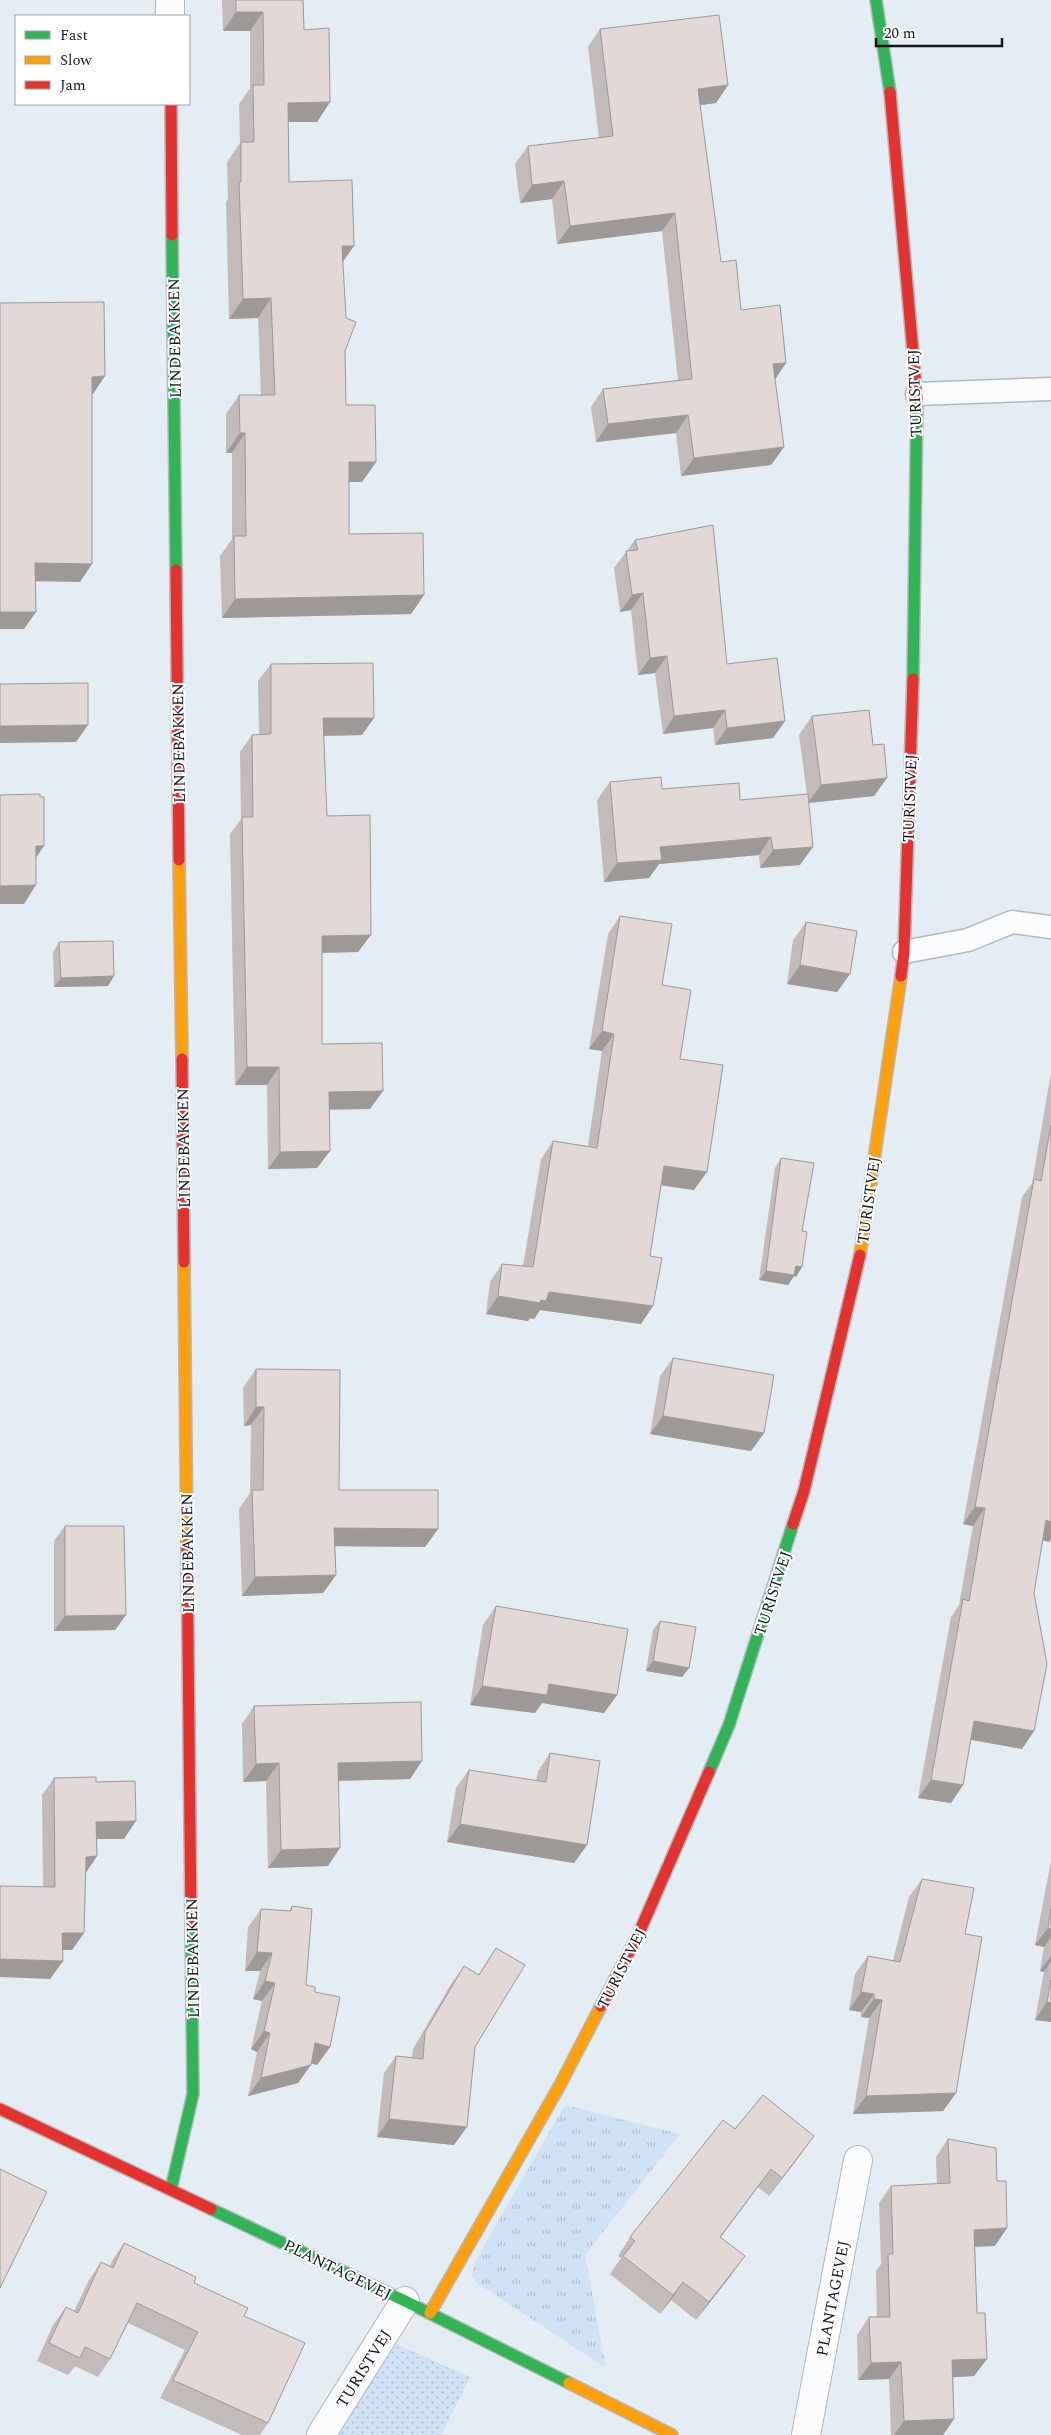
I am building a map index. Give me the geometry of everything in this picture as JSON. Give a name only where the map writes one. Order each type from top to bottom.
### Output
[{"type":"street","points":[[170,0],[170,15]]},
{"type":"street","name":"TURISTVEJ","points":[[430,2314],[560,2086],[639,1933],[729,1725],[804,1491],[860,1255],[904,952],[914,646],[917,394],[890,90],[876,0]]},
{"type":"street","name":"LINDEBAKKEN","points":[[171,105],[193,2094],[171,2189]]},
{"type":"street","name":"PLANTAGEVEJ","points":[[0,2109],[405,2301],[672,2435]]},
{"type":"street","name":"PLANTAGEVEJ","points":[[806,2435],[858,2160]]},
{"type":"street","name":"TURISTVEJ","points":[[320,2435],[405,2301]]},
{"type":"lane","points":[[917,394],[1051,389]]},
{"type":"lane","points":[[904,952],[968,940],[1012,922],[1051,927]]},
{"type":"green space","points":[[565,2105],[680,2134],[585,2255],[606,2368],[477,2283],[472,2276],[476,2260]]},
{"type":"green space","points":[[394,2343],[470,2377],[441,2435],[335,2435]]},
{"type":"building","points":[[236,0],[303,0],[304,30],[329,28],[330,102],[288,103],[289,182],[352,180],[354,246],[342,246],[346,318],[356,322],[345,351],[346,405],[375,405],[376,462],[349,462],[349,534],[423,533],[424,595],[235,599],[234,536],[246,536],[245,433],[240,433],[239,395],[275,395],[271,298],[243,299],[239,182],[241,182],[241,142],[254,142],[253,85],[264,85],[263,12],[236,12]]},
{"type":"building","points":[[719,15],[728,85],[698,89],[721,262],[736,260],[741,310],[780,305],[786,363],[773,364],[784,447],[694,458],[688,415],[608,424],[603,389],[692,379],[675,213],[570,226],[564,181],[532,185],[528,146],[613,136],[600,29]]},
{"type":"building","points":[[104,302],[105,376],[92,377],[92,564],[35,563],[36,612],[0,612],[0,303]]},
{"type":"building","points":[[713,525],[727,664],[777,658],[785,721],[727,728],[725,710],[674,716],[667,656],[650,658],[643,593],[632,595],[626,551],[638,550],[635,540]]},
{"type":"building","points":[[373,663],[374,718],[323,718],[327,816],[370,815],[371,935],[322,936],[322,1044],[382,1043],[383,1091],[329,1092],[330,1151],[280,1152],[279,1067],[247,1067],[242,817],[253,817],[252,735],[271,734],[271,664]]},
{"type":"building","points":[[88,683],[88,725],[0,726],[0,684]]},
{"type":"building","points":[[869,710],[873,745],[884,744],[887,778],[821,785],[812,716]]},
{"type":"building","points":[[661,777],[662,789],[739,783],[740,800],[808,794],[813,847],[773,850],[771,837],[660,847],[662,860],[617,863],[610,782]]},
{"type":"building","points":[[40,794],[40,797],[44,797],[44,846],[36,846],[36,885],[0,886],[0,795]]},
{"type":"building","points":[[620,916],[672,924],[662,985],[691,990],[680,1059],[723,1065],[707,1172],[664,1166],[650,1256],[662,1258],[653,1306],[549,1292],[546,1301],[541,1300],[540,1303],[498,1296],[502,1264],[533,1267],[553,1141],[597,1148],[614,1034],[602,1031]]},
{"type":"building","points":[[806,922],[857,931],[850,974],[800,965]]},
{"type":"building","points":[[113,941],[114,976],[61,978],[59,942]]},
{"type":"building","points":[[1051,1125],[1051,1522],[1046,1520],[1034,1593],[1047,1664],[1034,1731],[974,1721],[963,1785],[931,1780],[963,1599],[969,1601],[985,1508],[975,1507],[1034,1179],[1041,1181]]},
{"type":"building","points":[[781,1158],[814,1163],[802,1231],[807,1232],[802,1267],[796,1266],[794,1275],[766,1271]]},
{"type":"building","points":[[673,1358],[774,1375],[764,1433],[663,1416]]},
{"type":"building","points":[[256,1369],[340,1370],[339,1490],[438,1490],[438,1529],[334,1528],[336,1575],[255,1577],[252,1490],[263,1490],[264,1407],[256,1407]]},
{"type":"building","points":[[65,1526],[124,1526],[126,1615],[65,1616]]},
{"type":"building","points":[[496,1606],[628,1629],[617,1695],[549,1684],[547,1695],[482,1686]]},
{"type":"building","points":[[660,1621],[696,1627],[689,1668],[653,1661]]},
{"type":"building","points":[[421,1702],[422,1761],[338,1763],[340,1848],[281,1850],[279,1763],[256,1764],[254,1706]]},
{"type":"building","points":[[550,1753],[600,1761],[587,1845],[460,1824],[469,1770],[546,1782]]},
{"type":"building","points":[[96,1777],[96,1782],[135,1781],[136,1821],[96,1822],[97,1856],[86,1857],[84,1933],[62,1933],[63,1961],[0,1959],[0,1886],[55,1887],[54,1778]]},
{"type":"building","points":[[922,1879],[974,1888],[965,1934],[982,1937],[956,2093],[866,2096],[882,2000],[874,1999],[874,1994],[861,1992],[868,1956],[900,1962]]},
{"type":"building","points":[[292,1906],[312,1909],[306,1985],[315,1987],[315,1992],[340,1997],[330,2047],[315,2043],[311,2065],[261,2078],[270,2033],[264,2031],[275,1983],[265,1981],[272,1953],[257,1952],[261,1909],[291,1911]]},
{"type":"building","points":[[1051,1909],[1051,1929],[1048,1928]]},
{"type":"building","points":[[496,1948],[525,1965],[475,2047],[467,2127],[389,2119],[396,2056],[423,2059],[425,2032],[464,1966],[479,1975]]},
{"type":"building","points":[[1051,1980],[1051,2003],[1047,2002]]},
{"type":"building","points":[[763,2095],[814,2136],[782,2178],[771,2169],[720,2237],[745,2256],[709,2302],[683,2282],[673,2295],[623,2256],[635,2241],[630,2237],[723,2120],[735,2129]]},
{"type":"building","points":[[948,2139],[996,2148],[997,2181],[1006,2181],[1007,2228],[974,2230],[977,2313],[985,2313],[987,2359],[952,2360],[954,2419],[904,2421],[901,2362],[871,2363],[869,2317],[890,2317],[888,2254],[893,2254],[891,2186],[950,2183]]},
{"type":"building","points":[[0,2169],[47,2192],[0,2288]]},
{"type":"building","points":[[124,2243],[196,2277],[194,2283],[248,2308],[244,2316],[305,2343],[268,2423],[173,2380],[198,2332],[137,2303],[110,2359],[85,2347],[80,2358],[49,2343],[66,2307],[78,2313],[101,2262],[113,2268]]},
{"type":"traffic: fast","points":[[876,0],[890,92]]},
{"type":"traffic: fast","points":[[172,235],[176,570]]},
{"type":"traffic: fast","points":[[913,679],[917,398]]},
{"type":"traffic: fast","points":[[709,1772],[729,1725],[793,1524]]},
{"type":"traffic: fast","points":[[171,2189],[193,2094],[191,1921]]},
{"type":"traffic: fast","points":[[211,2209],[405,2301],[569,2383]]},
{"type":"traffic: slow","points":[[179,860],[182,1059]]},
{"type":"traffic: slow","points":[[860,1255],[901,976]]},
{"type":"traffic: slow","points":[[184,1262],[187,1545]]},
{"type":"traffic: slow","points":[[430,2313],[560,2085],[601,2006]]},
{"type":"traffic: slow","points":[[569,2383],[672,2435]]},
{"type":"traffic: jam","points":[[890,92],[917,398]]},
{"type":"traffic: jam","points":[[171,105],[172,235]]},
{"type":"traffic: jam","points":[[176,570],[179,860]]},
{"type":"traffic: jam","points":[[901,976],[904,952],[913,679]]},
{"type":"traffic: jam","points":[[182,1059],[184,1262]]},
{"type":"traffic: jam","points":[[793,1524],[804,1491],[860,1255]]},
{"type":"traffic: jam","points":[[187,1545],[191,1921]]},
{"type":"traffic: jam","points":[[601,2006],[639,1933],[709,1772]]},
{"type":"traffic: jam","points":[[0,2109],[211,2209]]}]
